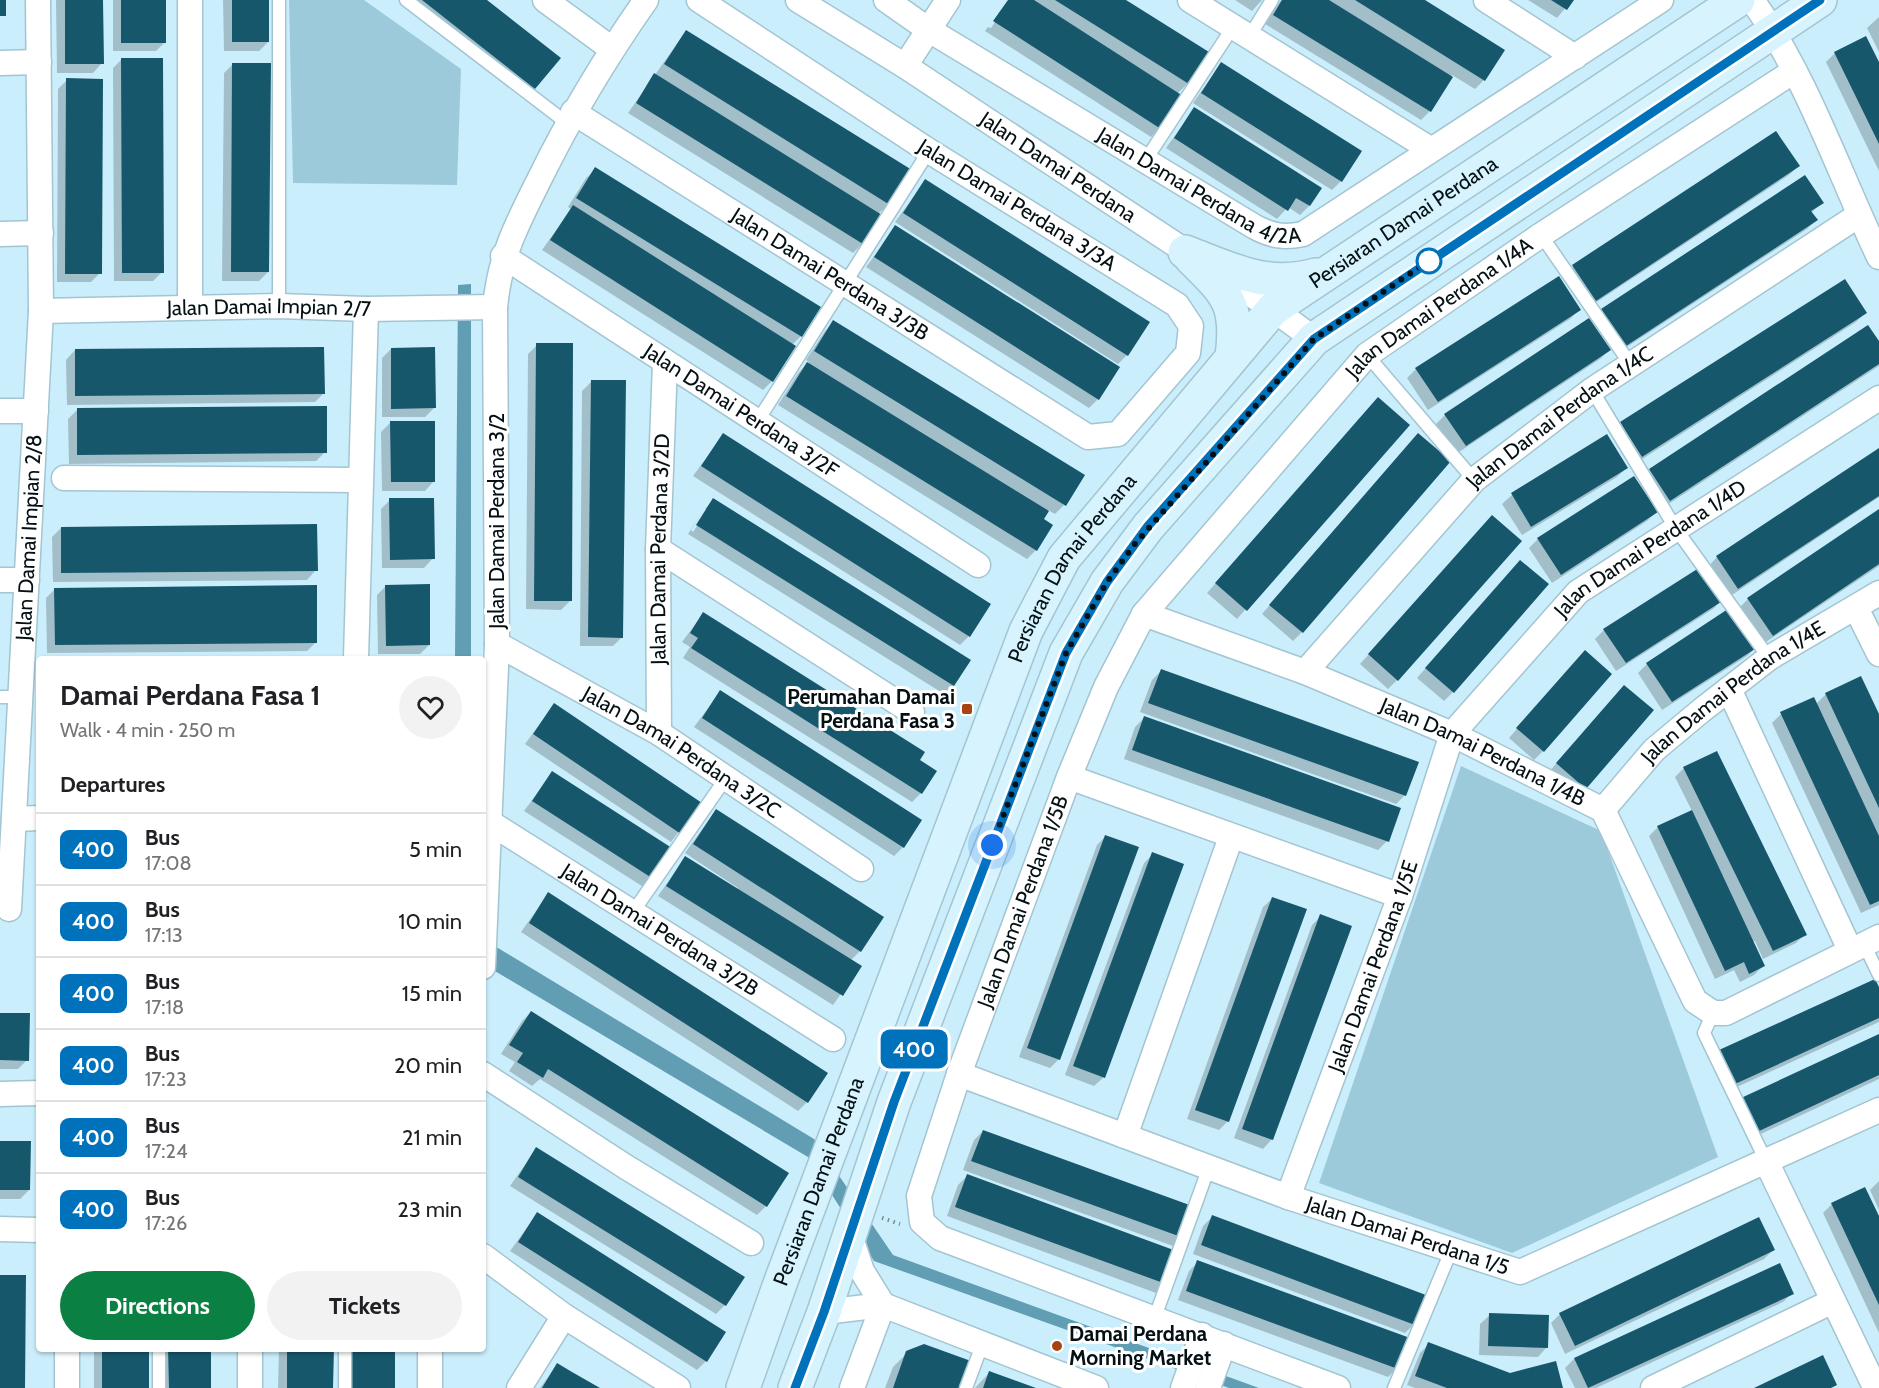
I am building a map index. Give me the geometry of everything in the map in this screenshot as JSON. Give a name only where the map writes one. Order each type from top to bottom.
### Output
[{"type":"main road","name":"Persiaran Damai Perdana","points":[[743,1388],[781,1281],[1026,631],[1064,558],[1273,309],[1737,0]]},
{"type":"main road","name":"Persiaran Damai Perdana","points":[[795,1388],[824,1312],[894,1102],[1066,653],[1107,582],[1148,526],[1314,339],[1820,0]]},
{"type":"main road","points":[[1185,252],[1262,280],[1283,281],[1329,272]]},
{"type":"main road","points":[[1185,252],[1227,297],[1235,331],[1232,357]]},
{"type":"street","name":"Jalan Damai Impian 2/8","points":[[5,909],[14,819],[10,697],[27,580],[41,310],[38,0]]},
{"type":"street","points":[[190,0],[190,308]]},
{"type":"street","points":[[545,0],[612,49]]},
{"type":"street","name":"Jalan Damai Perdana 3/2","points":[[486,894],[497,644],[485,307],[503,256],[570,118],[612,49],[646,0]]},
{"type":"street","name":"Jalan Damai Perdana 3/3A","points":[[699,0],[929,151],[1178,305],[1191,326],[1188,353],[1118,434],[1088,437]]},
{"type":"street","name":"Jalan Damai Perdana","points":[[798,0],[905,66],[1273,309],[1314,339]]},
{"type":"street","name":"Jalan Damai Perdana 4/2A","points":[[886,0],[929,30],[1255,227],[1271,236],[1287,237],[1303,234],[1661,0]]},
{"type":"street","points":[[905,66],[948,0]]},
{"type":"street","points":[[1190,0],[1430,149]]},
{"type":"street","points":[[1486,0],[1575,57]]},
{"type":"street","points":[[1752,0],[1773,30],[1794,71],[1879,257]]},
{"type":"street","points":[[0,63],[39,62]]},
{"type":"street","name":"Jalan Damai Perdana 1/4A","points":[[1144,614],[1367,355],[1541,235],[1794,71]]},
{"type":"street","name":"Jalan Damai Perdana 3/3B","points":[[570,118],[845,283],[1088,437]]},
{"type":"street","name":"Jalan Damai Perdana 1/4C","points":[[1305,672],[1474,480],[1592,390],[1859,215]]},
{"type":"street","points":[[0,234],[41,232]]},
{"type":"street","name":"Jalan Damai Perdana 3/2F","points":[[503,256],[978,565]]},
{"type":"street","name":"Jalan Damai Impian 2/7","points":[[41,310],[279,306],[366,309],[485,307]]},
{"type":"street","points":[[356,656],[366,309]]},
{"type":"street","name":"Jalan Damai Perdana 3/2D","points":[[659,733],[658,549],[665,363]]},
{"type":"street","name":"Jalan Damai Perdana 1/4D","points":[[1452,734],[1578,592],[1879,398]]},
{"type":"street","points":[[0,411],[36,411]]},
{"type":"street","points":[[64,478],[360,480]]},
{"type":"street","points":[[658,549],[912,712]]},
{"type":"street","points":[[0,580],[27,580]]},
{"type":"street","name":"Jalan Damai Perdana 1/4E","points":[[1604,810],[1654,750],[1729,689],[1769,658],[1856,608],[1879,592]]},
{"type":"street","points":[[1856,608],[1879,654]]},
{"type":"street","name":"Jalan Damai Perdana 1/4B","points":[[1144,614],[1305,672],[1452,734],[1604,810],[1695,1001],[1713,1013]]},
{"type":"street","name":"Jalan Damai Perdana 1/5B","points":[[922,1222],[919,1196],[959,1074],[1069,777],[1106,687],[1144,614]]},
{"type":"street","name":"Jalan Damai Perdana 3/2C","points":[[497,644],[659,733],[861,869]]},
{"type":"street","points":[[1713,1013],[1726,1013],[1864,944],[1729,689]]},
{"type":"street","name":"Jalan Damai Perdana 1/5E","points":[[1288,1197],[1400,896],[1452,734]]},
{"type":"street","points":[[1069,777],[1400,896]]},
{"type":"street","points":[[14,819],[36,818]]},
{"type":"street","name":"Jalan Damai Perdana 3/2B","points":[[489,822],[833,1039]]},
{"type":"street","points":[[1125,1136],[1231,837]]},
{"type":"street","name":"Jalan Damai Perdana 1/5","points":[[959,1074],[1288,1197],[1520,1272],[1879,1110]]},
{"type":"street","points":[[486,1076],[626,1167],[751,1243]]},
{"type":"street","points":[[0,1094],[36,1094]]},
{"type":"street","points":[[1766,1161],[1873,1385]]},
{"type":"street","points":[[854,1222],[862,1271],[883,1305]]},
{"type":"street","points":[[922,1222],[940,1239],[1155,1317],[1210,1347],[1338,1388]]},
{"type":"street","points":[[0,1229],[36,1230]]},
{"type":"street","points":[[486,1258],[564,1316],[678,1388]]},
{"type":"street","points":[[1653,1388],[1833,1301]]},
{"type":"street","points":[[852,1388],[883,1305]]},
{"type":"street","points":[[824,1312],[883,1305],[1083,1386]]},
{"type":"street","points":[[519,1388],[564,1316]]},
{"type":"street","points":[[1185,1382],[1210,1347]]},
{"type":"street","points":[[1209,1386],[1210,1347]]},
{"type":"street","points":[[67,1352],[68,1388]]},
{"type":"street","points":[[250,1352],[250,1388]]},
{"type":"street","points":[[430,1352],[430,1388]]},
{"type":"lane","points":[[279,0],[279,306]]},
{"type":"lane","points":[[406,0],[570,118]]},
{"type":"lane","points":[[1145,161],[1241,32],[1272,0]]},
{"type":"lane","points":[[757,422],[929,151]]},
{"type":"lane","points":[[1541,235],[1631,365]]},
{"type":"lane","points":[[1367,355],[1474,480]]},
{"type":"lane","points":[[1592,390],[1676,529],[1769,658]]},
{"type":"lane","points":[[633,912],[726,778]]},
{"type":"lane","points":[[1864,944],[1879,975]]},
{"type":"lane","points":[[1713,1013],[1704,1034],[1766,1161]]},
{"type":"lane","points":[[1155,1317],[1209,1167]]},
{"type":"lane","points":[[1394,1388],[1451,1251]]},
{"type":"lane","points":[[966,1388],[982,1345]]},
{"type":"lane","points":[[159,1352],[159,1388]]},
{"type":"lane","points":[[345,1352],[345,1388]]},
{"type":"path","points":[[854,1222],[898,1224],[922,1222]]},
{"type":"shaded area","points":[[289,0],[364,0],[461,69],[457,185],[293,183]]},
{"type":"shaded area","points":[[471,284],[471,656],[455,656],[458,285]]},
{"type":"shaded area","points":[[1461,766],[1601,831],[1718,1157],[1512,1253],[1319,1183]]},
{"type":"shaded area","points":[[486,941],[814,1139],[893,1255],[1259,1388],[1229,1388],[874,1261],[808,1157],[486,966]]},
{"type":"building","points":[[0,0],[6,0],[6,16],[0,16]]},
{"type":"building","points":[[65,0],[103,0],[104,64],[65,64]]},
{"type":"building","points":[[121,0],[166,0],[166,43],[121,43]]},
{"type":"building","points":[[232,0],[269,0],[269,42],[232,42]]},
{"type":"building","points":[[422,0],[487,0],[561,58],[535,89]]},
{"type":"building","points":[[1008,0],[1034,0],[1183,96],[1161,129],[993,21]]},
{"type":"building","points":[[1055,0],[1126,0],[1209,52],[1189,84]]},
{"type":"building","points":[[1282,0],[1329,0],[1453,77],[1431,112],[1273,15]]},
{"type":"building","points":[[1355,0],[1425,0],[1505,50],[1485,81]]},
{"type":"building","points":[[1551,0],[1574,0],[1567,10]]},
{"type":"building","points":[[686,30],[912,170],[890,205],[664,64]]},
{"type":"building","points":[[1866,36],[1879,62],[1879,144],[1834,52]]},
{"type":"building","points":[[121,58],[163,58],[164,273],[122,273]]},
{"type":"building","points":[[1221,62],[1362,151],[1342,182],[1201,93]]},
{"type":"building","points":[[232,63],[271,63],[269,272],[231,272]]},
{"type":"building","points":[[654,73],[882,215],[863,244],[636,103]]},
{"type":"building","points":[[66,78],[103,79],[102,274],[65,274]]},
{"type":"building","points":[[1194,107],[1322,188],[1310,206],[1296,198],[1288,211],[1174,138]]},
{"type":"building","points":[[1776,131],[1800,166],[1596,301],[1572,265]]},
{"type":"building","points":[[595,167],[821,307],[802,337],[576,198]]},
{"type":"building","points":[[1805,175],[1824,203],[1811,211],[1818,220],[1626,346],[1601,309]]},
{"type":"building","points":[[925,179],[1150,322],[1128,356],[903,213]]},
{"type":"building","points":[[573,205],[796,346],[773,382],[550,240]]},
{"type":"building","points":[[895,225],[1120,367],[1099,400],[874,257]]},
{"type":"building","points":[[1559,276],[1581,310],[1438,402],[1415,368]]},
{"type":"building","points":[[1845,279],[1867,313],[1642,457],[1620,422]]},
{"type":"building","points":[[1589,318],[1611,350],[1466,446],[1444,414]]},
{"type":"building","points":[[833,320],[1085,475],[1066,506],[814,351]]},
{"type":"building","points":[[1868,325],[1879,341],[1879,364],[1670,501],[1649,469]]},
{"type":"building","points":[[536,343],[573,343],[572,601],[534,601]]},
{"type":"building","points":[[324,347],[325,394],[75,396],[75,349]]},
{"type":"building","points":[[435,347],[436,408],[391,409],[391,348]]},
{"type":"building","points":[[807,362],[1049,511],[1044,519],[1053,525],[1037,551],[786,396]]},
{"type":"building","points":[[591,380],[626,380],[623,638],[588,637]]},
{"type":"building","points":[[1378,397],[1410,425],[1247,611],[1215,583]]},
{"type":"building","points":[[327,406],[327,453],[77,455],[77,408]]},
{"type":"building","points":[[390,421],[435,421],[435,482],[391,482]]},
{"type":"building","points":[[723,433],[991,604],[970,637],[701,466]]},
{"type":"building","points":[[1418,433],[1451,461],[1303,633],[1269,605]]},
{"type":"building","points":[[1607,434],[1628,468],[1531,527],[1511,493]]},
{"type":"building","points":[[1879,448],[1879,496],[1738,589],[1716,556]]},
{"type":"building","points":[[1634,476],[1658,512],[1561,575],[1537,538]]},
{"type":"building","points":[[389,498],[434,498],[435,559],[390,560]]},
{"type":"building","points":[[713,498],[971,660],[954,686],[696,525]]},
{"type":"building","points":[[1879,509],[1879,564],[1773,636],[1747,598]]},
{"type":"building","points":[[1492,515],[1522,541],[1398,681],[1368,654]]},
{"type":"building","points":[[317,524],[318,571],[61,573],[61,527]]},
{"type":"building","points":[[1520,560],[1549,584],[1454,693],[1425,668]]},
{"type":"building","points":[[1702,566],[1724,600],[1626,663],[1603,629]]},
{"type":"building","points":[[430,584],[430,645],[386,646],[385,585]]},
{"type":"building","points":[[317,585],[317,643],[55,645],[54,588]]},
{"type":"building","points":[[1731,607],[1758,647],[1672,702],[1646,663]]},
{"type":"building","points":[[703,612],[925,752],[920,760],[937,771],[922,794],[691,648],[698,638],[690,633]]},
{"type":"building","points":[[1585,650],[1612,674],[1544,752],[1516,728]]},
{"type":"building","points":[[1161,669],[1419,762],[1406,796],[1148,703]]},
{"type":"building","points":[[1861,676],[1879,714],[1879,808],[1825,693]]},
{"type":"building","points":[[1624,685],[1654,710],[1586,789],[1556,763]]},
{"type":"building","points":[[720,690],[922,820],[904,848],[702,718]]},
{"type":"building","points":[[1814,697],[1879,836],[1879,901],[1870,905],[1780,712]]},
{"type":"building","points":[[554,703],[702,803],[681,834],[533,734]]},
{"type":"building","points":[[1144,716],[1401,808],[1389,842],[1132,750]]},
{"type":"building","points":[[1717,751],[1807,935],[1773,951],[1683,767]]},
{"type":"building","points":[[552,771],[675,850],[655,880],[532,801]]},
{"type":"building","points":[[716,809],[884,917],[861,952],[693,844]]},
{"type":"building","points":[[1692,810],[1765,966],[1749,974],[1744,962],[1725,971],[1657,826]]},
{"type":"building","points":[[1105,835],[1139,847],[1060,1060],[1027,1048]]},
{"type":"building","points":[[1152,852],[1184,864],[1105,1078],[1073,1066]]},
{"type":"building","points":[[685,856],[862,966],[843,996],[666,886]]},
{"type":"building","points":[[548,892],[828,1073],[808,1103],[529,923]]},
{"type":"building","points":[[1272,897],[1307,909],[1229,1122],[1195,1110]]},
{"type":"building","points":[[1320,914],[1352,926],[1273,1140],[1242,1129]]},
{"type":"building","points":[[1875,979],[1879,987],[1879,1018],[1735,1084],[1719,1050]]},
{"type":"building","points":[[531,1011],[789,1173],[767,1207],[548,1069],[543,1078],[517,1062],[523,1053],[509,1045]]},
{"type":"building","points":[[0,1013],[30,1013],[29,1061],[0,1060]]},
{"type":"building","points":[[1879,1034],[1879,1075],[1757,1132],[1741,1098]]},
{"type":"building","points":[[983,1130],[1195,1207],[1184,1238],[971,1161]]},
{"type":"building","points":[[0,1141],[31,1141],[30,1190],[0,1190]]},
{"type":"building","points":[[536,1147],[745,1277],[726,1306],[518,1177]]},
{"type":"building","points":[[967,1174],[1179,1252],[1166,1284],[955,1207]]},
{"type":"building","points":[[1865,1187],[1879,1216],[1879,1305],[1831,1203]]},
{"type":"building","points":[[537,1212],[726,1332],[707,1362],[518,1242]]},
{"type":"building","points":[[1212,1215],[1426,1295],[1415,1325],[1201,1245]]},
{"type":"building","points":[[1759,1217],[1775,1250],[1575,1346],[1559,1313]]},
{"type":"building","points":[[1197,1260],[1410,1338],[1398,1369],[1186,1291]]},
{"type":"building","points":[[1780,1263],[1794,1294],[1588,1388],[1574,1358]]},
{"type":"building","points":[[0,1275],[26,1275],[25,1388],[0,1388]]},
{"type":"building","points":[[1489,1313],[1549,1315],[1548,1348],[1488,1346]]},
{"type":"building","points":[[1428,1342],[1510,1373],[1556,1361],[1563,1388],[1447,1388],[1415,1376]]},
{"type":"building","points":[[924,1344],[971,1361],[961,1388],[893,1388],[906,1351]]},
{"type":"building","points":[[102,1352],[149,1352],[149,1388],[102,1388]]},
{"type":"building","points":[[168,1352],[211,1352],[211,1388],[169,1388]]},
{"type":"building","points":[[287,1352],[334,1352],[333,1388],[287,1388]]},
{"type":"building","points":[[352,1352],[395,1352],[395,1388],[352,1388]]},
{"type":"building","points":[[1823,1355],[1837,1385],[1831,1388],[1754,1388]]},
{"type":"building","points":[[557,1363],[572,1372],[600,1388],[542,1388]]},
{"type":"building","points":[[989,1371],[1036,1388],[983,1388]]},
{"type":"bus line","name":"400","points":[[795,1388],[824,1312],[894,1102],[1066,653],[1107,582],[1148,526],[1314,339],[1820,0]]},
{"type":"place","name":"Perumahan Damai Perdana Fasa 3","points":[[967,709]]},
{"type":"place","name":"Damai Perdana Morning Market","points":[[1057,1346]]},
{"type":"route","points":[[992,845],[1066,653],[1107,582],[1148,526],[1314,339],[1436,256],[1429,261]]}]
